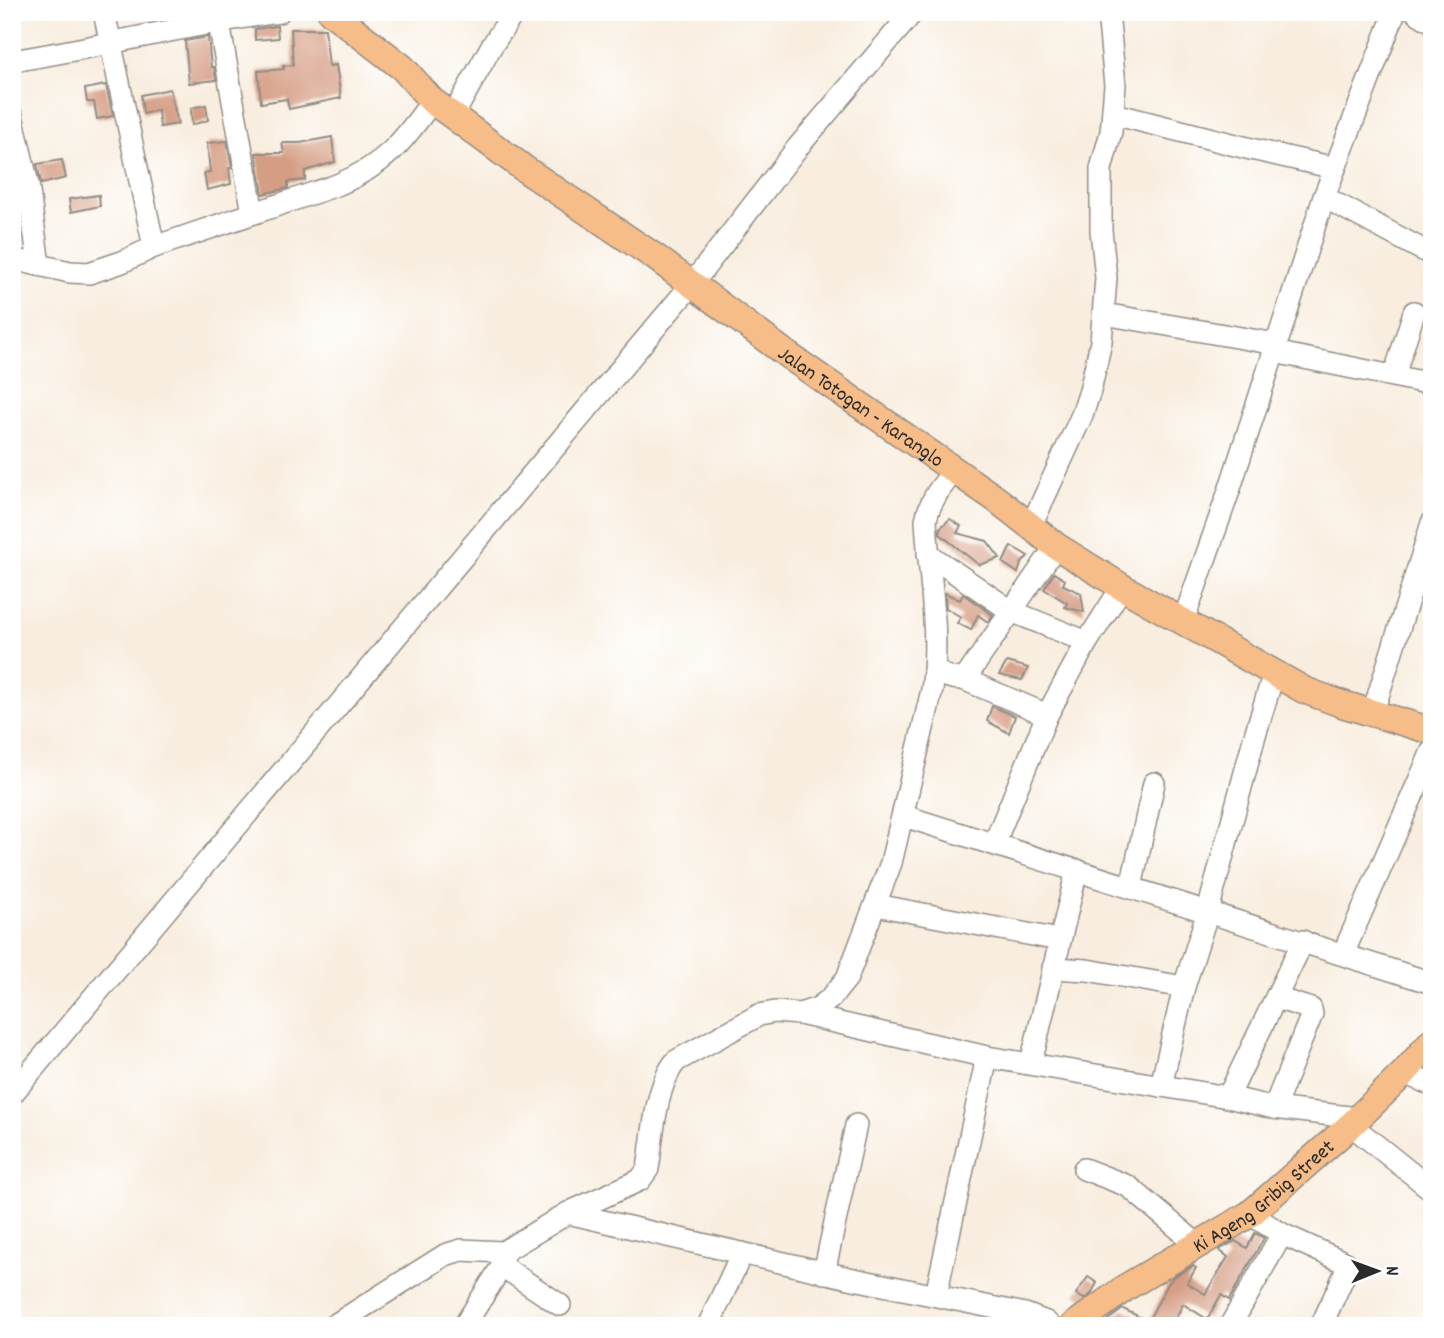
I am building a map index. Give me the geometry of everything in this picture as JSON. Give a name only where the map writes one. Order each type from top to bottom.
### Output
[{"type":"main road","name":"Jalan Totogan - Karanglo","points":[[331,12],[402,68],[443,109],[526,170],[571,198],[692,284],[789,356],[956,470],[1056,546],[1122,587],[1304,690],[1432,731]]},
{"type":"main road","name":"Ki Ageng Gribig Street","points":[[1073,1326],[1128,1286],[1250,1214],[1354,1122],[1432,1041]]},
{"type":"street","points":[[104,12],[154,247]]},
{"type":"street","points":[[12,61],[60,54],[218,16],[279,12]]},
{"type":"street","points":[[12,260],[70,272],[89,273],[154,247],[360,176],[377,165],[402,141],[443,109],[491,47],[514,12]]},
{"type":"street","points":[[12,1094],[692,284],[798,147],[913,12]]},
{"type":"street","points":[[1031,526],[1090,391],[1101,342],[1106,265],[1101,230],[1101,169],[1114,114],[1115,85],[1108,12]]},
{"type":"street","points":[[1183,622],[1229,491],[1324,197],[1395,12]]},
{"type":"street","points":[[1416,12],[1432,22]]},
{"type":"street","points":[[218,16],[253,213]]},
{"type":"street","points":[[1114,114],[1335,168]]},
{"type":"street","points":[[12,116],[18,166],[39,265]]},
{"type":"street","points":[[1324,197],[1432,255]]},
{"type":"street","points":[[1394,376],[1414,312]]},
{"type":"street","points":[[1104,314],[1275,348],[1432,384]]},
{"type":"street","points":[[800,1014],[831,998],[847,978],[891,863],[904,816],[934,671],[933,601],[926,520],[937,493],[956,470]]},
{"type":"street","points":[[1373,712],[1432,523]]},
{"type":"street","points":[[963,679],[973,670],[1056,546]]},
{"type":"street","points":[[928,554],[1011,611],[1087,642]]},
{"type":"street","points":[[994,844],[1047,715],[1087,642],[1122,587]]},
{"type":"street","points":[[934,671],[963,679],[1047,715]]},
{"type":"street","points":[[1161,1086],[1184,987],[1274,674]]},
{"type":"street","points":[[1343,954],[1432,751]]},
{"type":"street","points":[[1130,887],[1154,783]]},
{"type":"street","points":[[904,816],[1432,983]]},
{"type":"street","points":[[1031,1063],[1077,870]]},
{"type":"street","points":[[876,905],[1059,940]]},
{"type":"street","points":[[1228,1097],[1303,941]]},
{"type":"street","points":[[1053,968],[1087,970],[1184,987]]},
{"type":"street","points":[[1274,1108],[1312,1014],[1311,1009],[1305,1006],[1276,998]]},
{"type":"street","points":[[464,1326],[503,1259],[568,1213],[640,1180],[648,1169],[667,1070],[676,1061],[759,1015],[775,1012],[800,1014],[987,1057],[1228,1097],[1354,1122],[1432,1190]]},
{"type":"street","points":[[936,1295],[987,1057]]},
{"type":"street","points":[[1404,1073],[1432,1084]]},
{"type":"street","points":[[824,1273],[856,1125]]},
{"type":"street","points":[[1084,1169],[1128,1186],[1198,1245]]},
{"type":"street","points":[[568,1213],[824,1273],[1025,1314],[1046,1321],[1050,1326]]},
{"type":"street","points":[[1250,1214],[1282,1234],[1346,1264],[1347,1269],[1321,1326]]},
{"type":"street","points":[[1230,1326],[1282,1234]]},
{"type":"street","points":[[333,1326],[444,1255],[461,1250],[503,1259],[560,1305]]},
{"type":"street","points":[[708,1326],[742,1254]]},
{"type":"building","points":[[277,26],[278,38],[255,40],[255,29]]},
{"type":"building","points":[[291,29],[325,29],[329,66],[336,65],[341,98],[289,109],[287,99],[261,103],[258,71],[284,69],[283,66],[293,65]]},
{"type":"building","points":[[208,37],[211,67],[214,67],[216,80],[189,83],[185,41]]},
{"type":"building","points":[[106,85],[113,116],[97,119],[94,102],[87,102],[85,89]]},
{"type":"building","points":[[170,89],[178,124],[160,127],[158,110],[143,114],[141,95]]},
{"type":"building","points":[[206,105],[208,120],[192,125],[191,108]]},
{"type":"building","points":[[332,137],[335,162],[305,171],[305,180],[288,182],[288,188],[263,194],[256,153],[284,153],[282,143],[300,143]]},
{"type":"building","points":[[227,141],[232,168],[229,168],[231,184],[207,190],[204,173],[210,172],[207,143]]},
{"type":"building","points":[[62,160],[66,178],[41,184],[37,164]]},
{"type":"building","points":[[99,195],[100,206],[71,212],[69,199]]},
{"type":"building","points":[[950,519],[961,526],[957,533],[987,541],[1000,558],[979,565],[940,534],[940,528]]},
{"type":"building","points":[[1011,546],[1028,556],[1018,573],[1003,563]]},
{"type":"building","points":[[1054,573],[1065,580],[1063,585],[1081,593],[1084,612],[1065,607],[1067,603],[1044,589]]},
{"type":"building","points":[[945,593],[960,600],[963,594],[993,615],[988,622],[978,615],[971,630],[957,623],[961,617],[946,608]]},
{"type":"building","points":[[1007,662],[1028,668],[1022,680],[999,675]]},
{"type":"building","points":[[992,706],[1015,716],[1009,733],[987,721]]},
{"type":"building","points":[[1255,1233],[1264,1238],[1229,1300],[1221,1295],[1207,1319],[1183,1304],[1172,1326],[1105,1326],[1108,1320],[1123,1309],[1148,1321],[1173,1277],[1193,1266],[1196,1268],[1187,1283],[1205,1294],[1228,1257],[1219,1250],[1235,1241],[1247,1248]]},
{"type":"building","points":[[1088,1277],[1097,1283],[1091,1294],[1084,1299],[1076,1294]]}]
